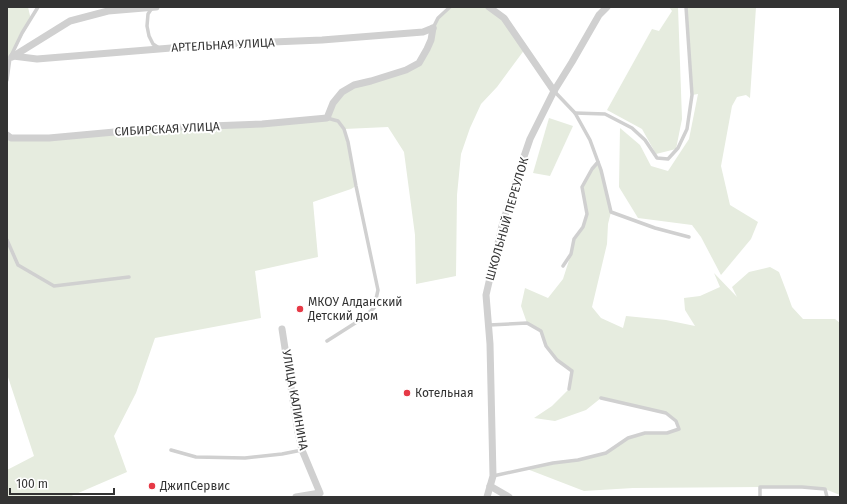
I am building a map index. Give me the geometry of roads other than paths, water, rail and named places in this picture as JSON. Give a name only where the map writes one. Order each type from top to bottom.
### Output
[{"type":"street","points":[[10,58],[70,21],[108,12],[156,7]]},
{"type":"street","points":[[489,7],[504,18],[554,91]]},
{"type":"street","name":"ШКОЛЬНЫЙ ПЕРЕУЛОК","points":[[487,497],[493,476],[490,344],[486,295],[505,218],[530,140],[554,91],[599,15],[607,7]]},
{"type":"street","points":[[327,118],[333,103],[342,92],[354,85],[406,70],[419,63],[431,40],[433,28]]},
{"type":"street","name":"АРТЕЛЬНАЯ УЛИЦА","points":[[10,58],[37,59],[159,48],[322,40],[423,32],[433,28]]},
{"type":"street","name":"СИБИРСКАЯ УЛИЦА","points":[[7,135],[11,138],[49,138],[158,128],[262,124],[327,118]]},
{"type":"street","name":"УЛИЦА КАЛИНИНА","points":[[282,329],[302,450],[321,495],[296,497]]},
{"type":"street","points":[[490,486],[509,497]]},
{"type":"lane","points":[[7,80],[10,58],[22,33],[38,7]]},
{"type":"lane","points":[[153,7],[148,14],[147,26],[149,36],[153,44],[159,48]]},
{"type":"lane","points":[[433,28],[438,18],[450,7]]},
{"type":"lane","points":[[575,113],[605,114],[632,128],[645,140],[657,158],[668,159],[678,148],[687,129],[692,95],[686,7]]},
{"type":"lane","points":[[554,91],[575,113],[590,140],[601,170],[611,212],[655,228],[689,237]]},
{"type":"lane","points":[[327,118],[338,121],[344,129],[348,142],[378,290],[374,308],[360,320],[327,341]]},
{"type":"lane","points":[[563,266],[571,254],[574,239],[583,227],[587,214],[582,187],[592,169],[598,162]]},
{"type":"lane","points":[[7,240],[18,265],[54,286],[129,277]]},
{"type":"lane","points":[[489,325],[527,323],[541,331],[546,346],[557,360],[572,372],[569,389]]},
{"type":"lane","points":[[493,476],[553,463],[585,459],[606,453],[628,438],[645,433],[667,433],[679,429],[676,421],[666,413],[601,398]]},
{"type":"lane","points":[[171,450],[196,457],[245,458],[302,450]]},
{"type":"lane","points":[[760,497],[760,487],[802,487],[825,489],[827,497]]},
{"type":"place","name":"МКОУ Алданский Детский дом","points":[[300,309]]},
{"type":"place","name":"Котельная","points":[[407,393]]},
{"type":"place","name":"ДжипСервис","points":[[152,486]]}]
